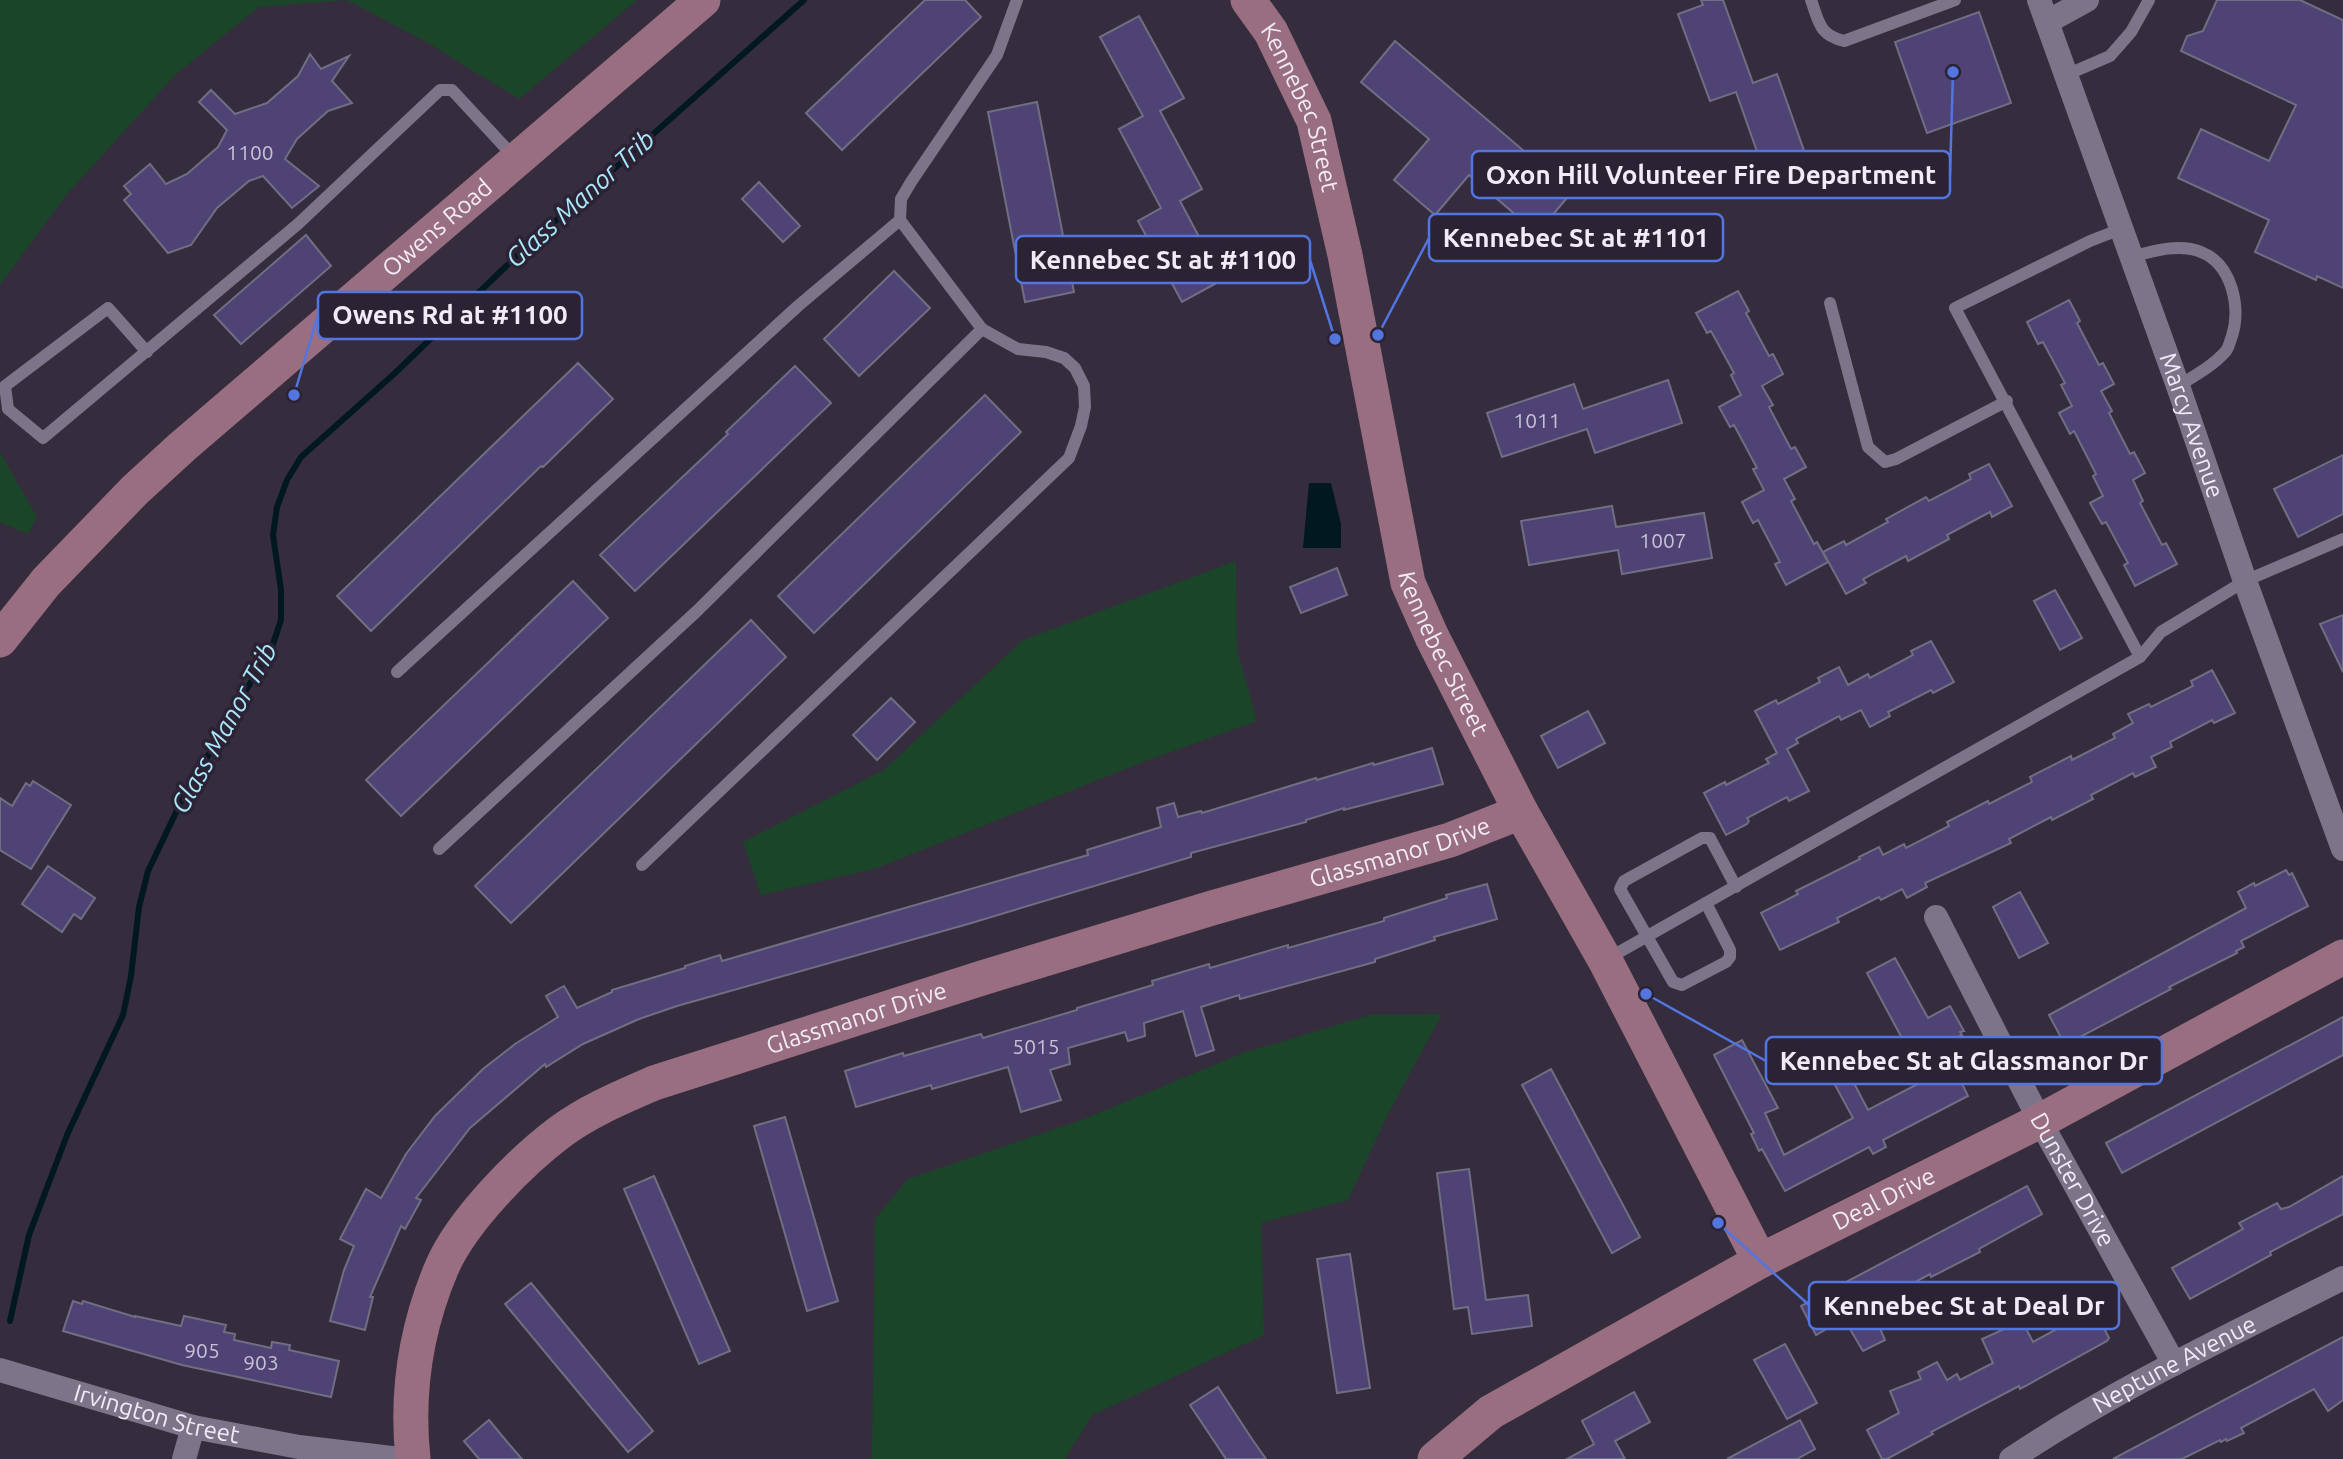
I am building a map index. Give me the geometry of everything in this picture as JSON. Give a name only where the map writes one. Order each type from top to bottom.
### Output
[{"type":"street","name":"Owens Road","points":[[0,640],[46,582],[135,490],[239,397],[703,0]]},
{"type":"street","name":"Kennebec Street","points":[[1248,0],[1271,32],[1314,121],[1345,255],[1408,583],[1521,812],[1605,960],[1760,1261]]},
{"type":"street","points":[[2043,11],[2087,0]]},
{"type":"street","name":"Marcy Avenue","points":[[2043,11],[2343,849]]},
{"type":"street","name":"Glassmanor Drive","points":[[413,1459],[409,1423],[412,1370],[425,1317],[443,1266],[465,1229],[515,1169],[562,1130],[616,1100],[654,1083],[1161,924],[1450,840],[1521,812]]},
{"type":"street","name":"Dunster Drive","points":[[1936,917],[2040,1121],[2174,1364]]},
{"type":"street","name":"Deal Drive","points":[[1435,1459],[1491,1412],[1760,1261],[2040,1121],[2343,957]]},
{"type":"street","name":"Neptune Avenue","points":[[2011,1459],[2046,1435],[2174,1364],[2343,1278]]},
{"type":"street","name":"Irvington Street","points":[[0,1370],[193,1427],[299,1447],[400,1459]]},
{"type":"street","points":[[184,1459],[193,1427]]},
{"type":"lane","points":[[642,865],[1069,458],[1085,407],[1084,386],[1075,368],[1064,358],[1046,352],[1018,349],[982,329],[900,220],[901,199],[997,55],[1017,0]]},
{"type":"lane","points":[[1811,0],[1821,29],[1830,37],[1844,41],[1955,0]]},
{"type":"lane","points":[[2066,75],[2110,56],[2132,32],[2149,0]]},
{"type":"lane","points":[[147,352],[108,309],[5,386],[8,409],[43,438],[147,352],[298,224],[440,90],[452,90],[518,161]]},
{"type":"lane","points":[[397,672],[798,306],[900,220]]},
{"type":"lane","points":[[2121,229],[2090,241],[1955,308],[2007,401],[2140,657]]},
{"type":"lane","points":[[2131,257],[2171,248],[2202,252],[2222,270],[2232,290],[2235,325],[2228,350],[2208,367],[2178,386]]},
{"type":"lane","points":[[1830,303],[1868,447],[1885,462],[1896,460],[2007,401]]},
{"type":"lane","points":[[439,849],[697,611],[982,329]]},
{"type":"lane","points":[[1605,960],[2140,657],[2161,632],[2245,581],[2343,539]]},
{"type":"lane","points":[[1706,903],[1730,950],[1730,957],[1726,962],[1682,985],[1673,982],[1620,889],[1624,881],[1702,838],[1710,838],[1735,887]]},
{"type":"green space","points":[[0,0],[347,0],[259,7],[176,74],[67,194],[0,285]]},
{"type":"green space","points":[[347,0],[637,0],[519,99],[428,43]]},
{"type":"green space","points":[[0,452],[37,517],[28,534],[0,522]]},
{"type":"green space","points":[[1236,561],[1237,650],[1257,721],[1148,760],[877,868],[761,895],[743,842],[884,770],[1023,640]]},
{"type":"green space","points":[[1442,1014],[1388,1114],[1348,1200],[1261,1223],[1264,1335],[1092,1415],[1065,1459],[872,1459],[875,1219],[908,1179],[1087,1118],[1243,1053],[1370,1015]]},
{"type":"water","points":[[1309,483],[1331,483],[1341,524],[1341,548],[1303,548]]},
{"type":"building","points":[[925,0],[965,0],[981,17],[842,150],[806,113]]},
{"type":"building","points":[[1701,0],[1723,0],[1753,83],[1777,74],[1808,162],[1766,177],[1736,92],[1710,101],[1678,14],[1703,5]]},
{"type":"building","points":[[2217,0],[2300,0],[2343,20],[2343,288],[2317,276],[2316,280],[2255,252],[2269,220],[2178,178],[2201,129],[2269,161],[2296,105],[2181,51],[2187,36],[2203,31]]},
{"type":"building","points":[[1979,12],[2011,103],[1927,133],[1895,42]]},
{"type":"building","points":[[1139,16],[1184,98],[1160,111],[1202,189],[1180,201],[1222,280],[1182,302],[1138,221],[1161,208],[1119,129],[1143,116],[1100,37]]},
{"type":"building","points":[[1395,41],[1572,192],[1537,233],[1469,175],[1435,215],[1394,180],[1429,139],[1361,82]]},
{"type":"building","points":[[310,54],[321,69],[349,56],[332,81],[352,103],[328,111],[297,139],[285,159],[319,186],[292,208],[263,176],[249,181],[217,208],[191,245],[168,253],[124,200],[131,194],[124,186],[150,164],[166,184],[187,174],[218,147],[227,130],[199,102],[211,90],[235,114],[267,103],[298,76]]},
{"type":"building","points":[[1037,102],[1074,292],[1025,302],[988,112]]},
{"type":"building","points":[[759,182],[800,226],[783,242],[742,199]]},
{"type":"building","points":[[306,235],[331,266],[241,344],[214,315]]},
{"type":"building","points":[[894,271],[930,308],[859,376],[824,339]]},
{"type":"building","points":[[1738,291],[1749,311],[1746,313],[1769,356],[1773,354],[1783,374],[1762,386],[1773,405],[1769,407],[1791,449],[1795,447],[1806,467],[1784,479],[1795,499],[1791,501],[1814,544],[1817,542],[1828,562],[1786,585],[1775,564],[1780,562],[1758,520],[1753,523],[1742,502],[1764,490],[1753,469],[1757,468],[1734,425],[1730,427],[1719,407],[1741,395],[1731,375],[1734,373],[1711,331],[1707,333],[1696,313]]},
{"type":"building","points":[[2069,300],[2080,321],[2077,323],[2099,365],[2103,363],[2114,384],[2101,391],[2130,454],[2134,452],[2145,473],[2133,480],[2143,501],[2140,503],[2162,545],[2166,543],[2177,564],[2135,586],[2124,565],[2128,563],[2106,522],[2102,524],[2090,503],[2103,496],[2093,476],[2096,474],[2074,431],[2070,434],[2059,413],[2072,406],[2061,385],[2065,383],[2043,342],[2038,344],[2027,322]]},
{"type":"building","points":[[578,363],[613,399],[371,631],[337,596]]},
{"type":"building","points":[[795,366],[831,403],[635,591],[600,555],[728,434],[726,432]]},
{"type":"building","points":[[1668,380],[1682,423],[1595,453],[1587,429],[1502,457],[1487,413],[1574,384],[1583,409]]},
{"type":"building","points":[[985,395],[1021,432],[814,633],[778,596]]},
{"type":"building","points":[[2343,455],[2343,514],[2298,537],[2274,489]]},
{"type":"building","points":[[1989,464],[2012,506],[1992,517],[1990,512],[1947,535],[1949,539],[1908,561],[1906,556],[1863,579],[1866,583],[1846,594],[1823,552],[1844,541],[1846,545],[1926,497],[1929,501],[1971,479],[1969,474]]},
{"type":"building","points":[[1612,506],[1616,527],[1704,513],[1712,558],[1622,574],[1618,550],[1529,565],[1521,521]]},
{"type":"building","points":[[1337,568],[1347,595],[1301,613],[1290,587]]},
{"type":"building","points":[[573,581],[608,618],[401,816],[366,780]]},
{"type":"building","points":[[2055,590],[2082,638],[2060,650],[2034,601]]},
{"type":"building","points":[[2343,615],[2343,672],[2320,624]]},
{"type":"building","points":[[751,620],[786,657],[511,923],[475,886]]},
{"type":"building","points":[[1931,641],[1954,682],[1933,693],[1931,690],[1888,712],[1890,716],[1870,727],[1861,710],[1841,720],[1839,716],[1796,739],[1798,743],[1787,749],[1809,791],[1789,801],[1787,797],[1747,818],[1747,824],[1726,835],[1704,793],[1769,763],[1766,759],[1777,753],[1755,711],[1776,700],[1778,704],[1820,682],[1818,678],[1839,667],[1848,685],[1868,674],[1870,678],[1913,655],[1911,651]]},
{"type":"building","points":[[2212,670],[2235,713],[2214,723],[2212,720],[2170,742],[2172,747],[2151,757],[2156,767],[2135,777],[2133,773],[2091,795],[2093,799],[2009,839],[2011,843],[1925,883],[1927,887],[1907,898],[1902,889],[1881,900],[1879,897],[1837,918],[1839,922],[1780,950],[1761,913],[1798,894],[1796,891],[1879,847],[1883,855],[1904,844],[1906,848],[1949,826],[1947,822],[2032,782],[2030,777],[2115,738],[2113,734],[2133,723],[2128,714],[2149,704],[2151,707],[2193,686],[2191,681]]},
{"type":"building","points":[[891,698],[915,722],[877,760],[853,735]]},
{"type":"building","points":[[1588,711],[1605,743],[1558,768],[1541,736]]},
{"type":"building","points":[[1432,748],[1443,784],[1344,808],[1306,822],[1191,853],[1191,857],[968,924],[677,1006],[639,1019],[583,1044],[546,1067],[545,1064],[470,1128],[416,1198],[421,1200],[405,1229],[401,1226],[370,1297],[373,1297],[365,1330],[330,1321],[344,1270],[354,1246],[340,1239],[366,1189],[381,1198],[406,1154],[435,1116],[483,1069],[515,1044],[558,1017],[546,996],[564,986],[577,1008],[612,990],[720,955],[722,961],[1088,855],[1087,850],[1161,827],[1157,808],[1174,803],[1178,817],[1201,811],[1202,813],[1316,778],[1317,780]]},
{"type":"building","points":[[33,781],[71,805],[31,869],[0,850],[0,798],[12,806],[26,783],[30,786]]},
{"type":"building","points":[[48,866],[95,898],[81,919],[74,914],[62,932],[22,904]]},
{"type":"building","points":[[2286,870],[2289,875],[2292,873],[2308,906],[2241,941],[2244,947],[2236,951],[2237,953],[2065,1045],[2049,1015],[2246,908],[2238,892]]},
{"type":"building","points":[[1487,884],[1497,919],[1434,937],[1435,940],[1375,959],[1375,962],[1240,999],[1239,995],[1201,1007],[1214,1050],[1196,1056],[1183,1011],[1144,1023],[1145,1036],[1128,1041],[1125,1032],[1068,1048],[1070,1064],[1050,1070],[1061,1100],[1021,1112],[1008,1067],[932,1089],[931,1085],[856,1107],[845,1071],[903,1053],[904,1056],[981,1034],[983,1038],[1077,1010],[1153,985],[1152,981],[1209,964],[1210,968],[1384,921],[1384,918],[1447,898],[1446,895]]},
{"type":"building","points":[[2020,892],[2048,943],[2019,958],[1993,907]]},
{"type":"building","points":[[1895,958],[1928,1018],[1950,1006],[1964,1031],[1960,1032],[1962,1035],[1943,1044],[1968,1096],[1883,1140],[1886,1147],[1873,1154],[1869,1147],[1785,1191],[1762,1149],[1759,1151],[1751,1134],[1754,1133],[1714,1055],[1742,1040],[1778,1108],[1765,1113],[1784,1155],[1853,1118],[1821,1059],[1851,1047],[1858,1065],[1847,1070],[1868,1110],[1935,1075],[1915,1037],[1904,1042],[1867,973]]},
{"type":"building","points":[[2343,1017],[2343,1055],[2122,1173],[2106,1143]]},
{"type":"building","points":[[1551,1069],[1640,1237],[1612,1253],[1522,1085]]},
{"type":"building","points":[[785,1117],[838,1301],[807,1311],[754,1126]]},
{"type":"building","points":[[1469,1169],[1486,1300],[1528,1295],[1532,1326],[1472,1334],[1468,1307],[1454,1309],[1437,1173]]},
{"type":"building","points":[[654,1176],[730,1351],[699,1364],[624,1189]]},
{"type":"building","points":[[2343,1176],[2343,1214],[2270,1252],[2271,1255],[2190,1299],[2172,1268],[2243,1229],[2239,1223],[2277,1203],[2281,1209],[2289,1207]]},
{"type":"building","points":[[2027,1186],[2042,1214],[1979,1249],[1980,1252],[1931,1277],[1930,1274],[1870,1306],[1885,1340],[1863,1351],[1844,1319],[1816,1335],[1801,1306]]},
{"type":"building","points":[[1350,1254],[1370,1388],[1337,1393],[1317,1259]]},
{"type":"building","points":[[531,1283],[653,1431],[628,1452],[505,1304]]},
{"type":"building","points":[[73,1301],[82,1304],[83,1301],[135,1317],[181,1326],[184,1316],[226,1325],[224,1332],[235,1334],[234,1340],[271,1348],[272,1342],[290,1345],[289,1350],[339,1361],[331,1397],[182,1365],[63,1331]]},
{"type":"building","points":[[2094,1309],[2109,1338],[2107,1341],[2020,1389],[2019,1386],[1931,1432],[1933,1434],[1887,1459],[1882,1459],[1867,1430],[1899,1413],[1890,1391],[1921,1379],[1918,1372],[1937,1362],[1947,1380],[1957,1374],[1960,1380],[1993,1363],[1982,1339],[2022,1321],[2033,1342]]},
{"type":"building","points":[[2343,1337],[2343,1400],[2328,1411],[2314,1389],[2241,1428],[2244,1433],[2227,1441],[2220,1440],[2182,1459],[2113,1459]]},
{"type":"building","points":[[1785,1344],[1817,1403],[1787,1419],[1754,1360]]},
{"type":"building","points":[[1218,1387],[1266,1459],[1226,1459],[1190,1405]]},
{"type":"building","points":[[1634,1392],[1650,1422],[1615,1441],[1625,1459],[1567,1459],[1594,1444],[1582,1421]]},
{"type":"building","points":[[489,1420],[522,1459],[479,1459],[464,1441]]},
{"type":"building","points":[[1800,1420],[1815,1449],[1797,1459],[1727,1459]]},
{"type":"waterway","name":"Glass Manor Trib","points":[[10,1321],[29,1235],[67,1135],[123,1015],[131,976],[139,907],[148,871],[181,802],[273,644],[281,620],[281,590],[273,535],[277,507],[287,480],[301,457],[395,373],[523,250],[804,0]]},
{"type":"place","name":"Oxon Hill Volunteer Fire Department","points":[[1953,72]]},
{"type":"place","name":"Kennebec St at #1101","points":[[1378,335]]},
{"type":"place","name":"Kennebec St at #1100","points":[[1335,339]]},
{"type":"place","name":"Owens Rd at #1100","points":[[294,395]]},
{"type":"place","name":"Kennebec St at Glassmanor Dr","points":[[1646,994]]},
{"type":"place","name":"Kennebec St at Deal Dr","points":[[1718,1223]]}]
